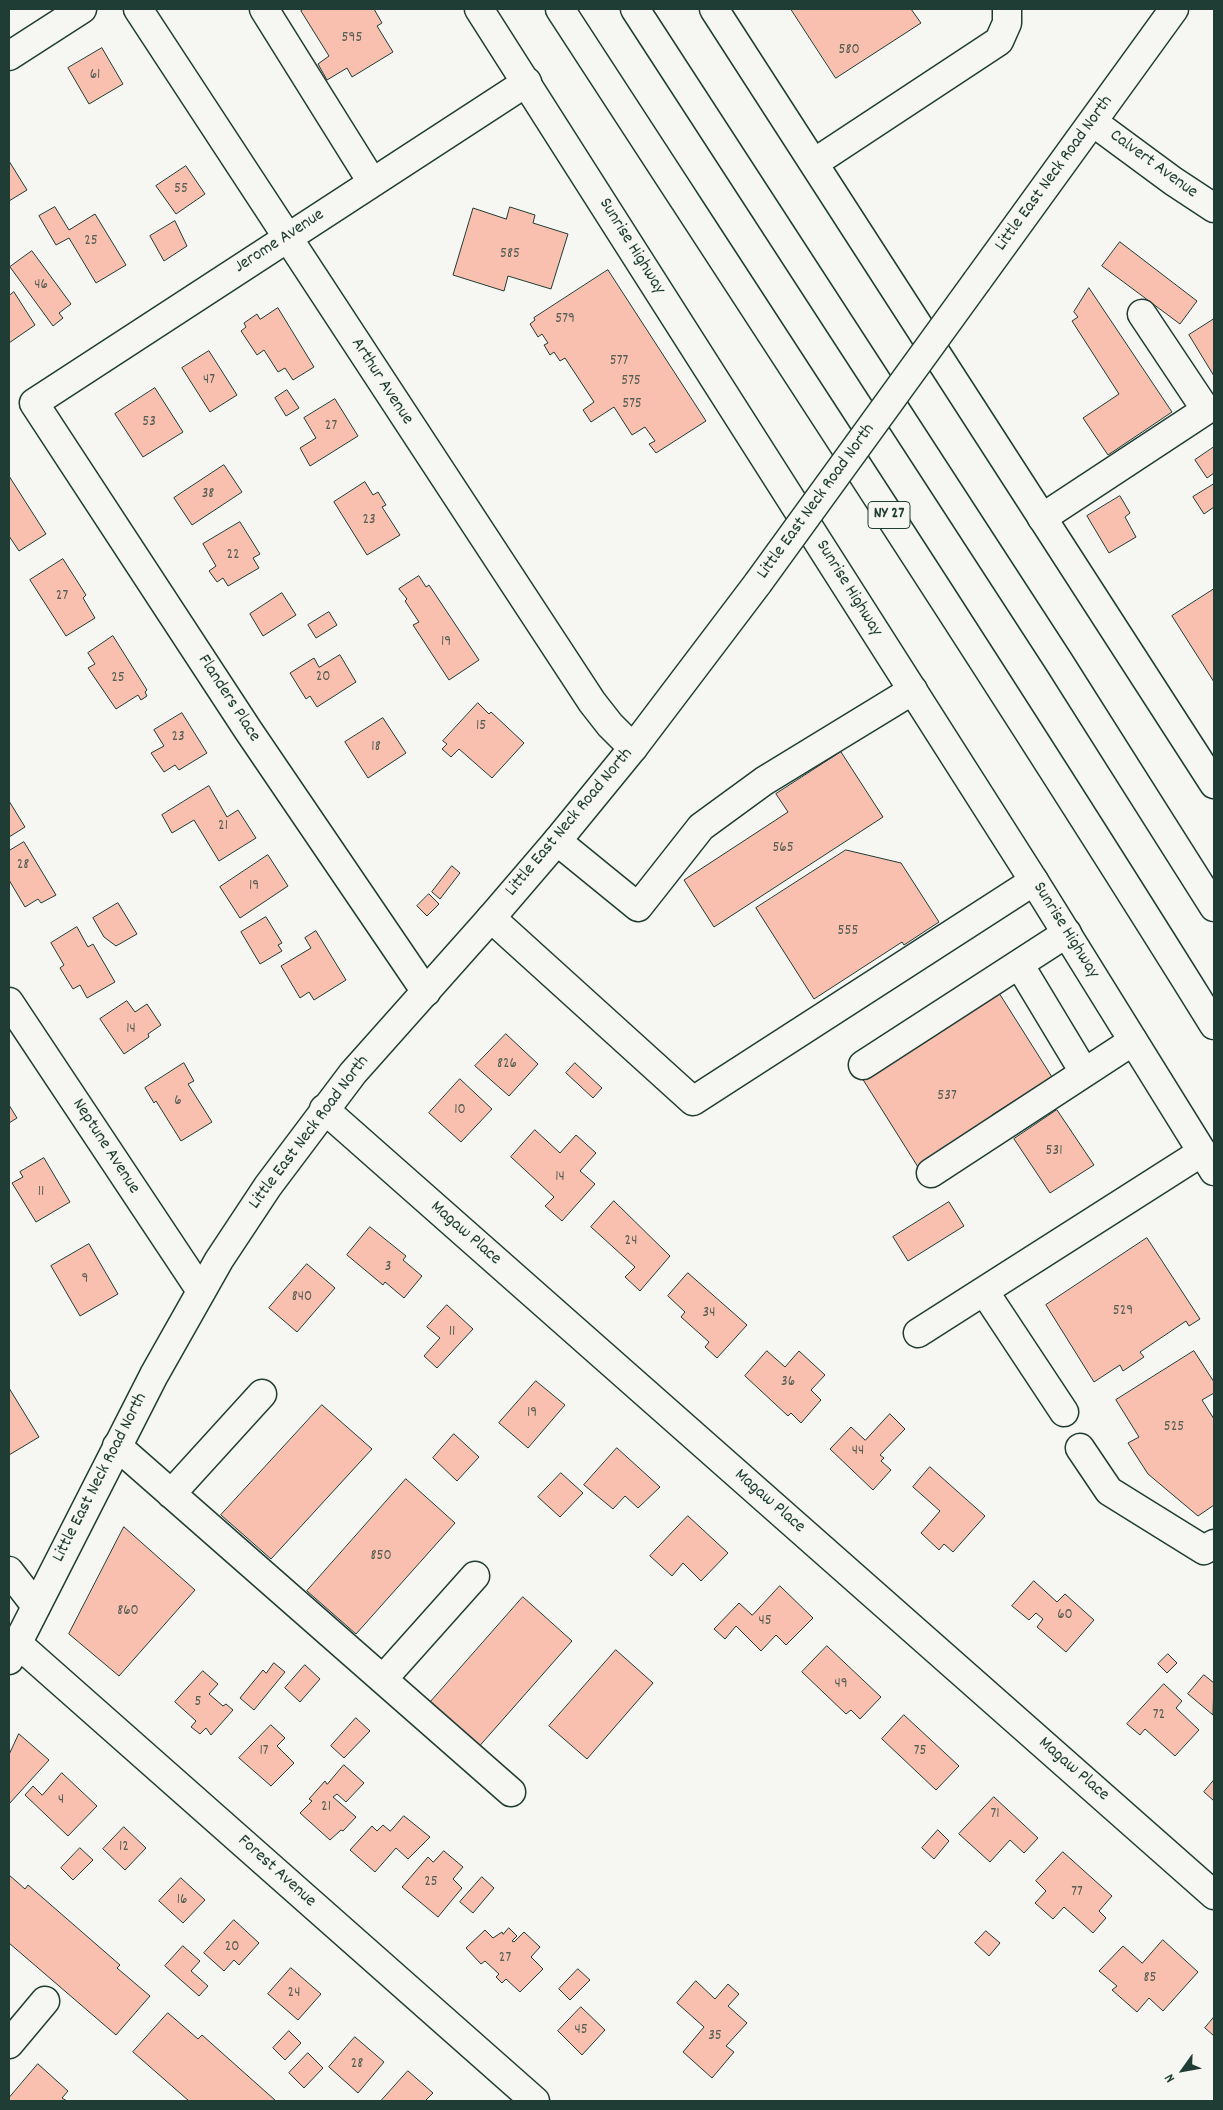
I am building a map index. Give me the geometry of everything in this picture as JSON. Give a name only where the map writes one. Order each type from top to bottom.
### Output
[{"type":"main road","points":[[9,56],[82,9]]},
{"type":"main road","name":"Arthur Avenue","points":[[138,9],[592,702],[610,725],[633,748]]},
{"type":"main road","points":[[264,9],[372,182]]},
{"type":"main road","name":"Sunrise Highway","points":[[479,9],[1067,933],[1208,1162]]},
{"type":"main road","name":"NY 27","points":[[560,9],[950,608],[1105,849],[1214,1025]]},
{"type":"main road","points":[[634,9],[1059,662],[1214,907]]},
{"type":"main road","points":[[714,9],[1214,784]]},
{"type":"main road","points":[[814,163],[999,41],[1007,24],[1008,9]]},
{"type":"main road","name":"Little East Neck Road North","points":[[13,1652],[117,1446],[201,1291],[268,1186],[324,1109],[353,1073],[491,918],[633,748],[758,582],[1174,9]]},
{"type":"main road","name":"Jerome Avenue","points":[[34,403],[527,82]]},
{"type":"main road","name":"Calvert Avenue","points":[[1093,122],[1173,181],[1214,208]]},
{"type":"main road","points":[[1042,518],[1206,410],[1142,314]]},
{"type":"main road","name":"Flanders Place","points":[[34,403],[248,730],[426,992]]},
{"type":"main road","points":[[557,841],[638,907],[701,827],[764,781],[913,690]]},
{"type":"main road","points":[[491,918],[693,1101],[1034,881]]},
{"type":"main road","points":[[863,1065],[1067,933]]},
{"type":"main road","points":[[1019,964],[1084,1072]]},
{"type":"main road","name":"Neptune Avenue","points":[[9,1002],[201,1291]]},
{"type":"main road","points":[[930,1173],[1133,1041]]},
{"type":"main road","name":"Magaw Place","points":[[324,1109],[1214,1895]]},
{"type":"main road","points":[[918,1333],[984,1291],[1208,1162]]},
{"type":"main road","points":[[984,1291],[1064,1412]]},
{"type":"main road","points":[[171,1494],[262,1394]]},
{"type":"main road","points":[[117,1446],[511,1792]]},
{"type":"main road","points":[[1080,1448],[1109,1491],[1204,1550],[1214,1544]]},
{"type":"main road","points":[[9,1571],[36,1606]]},
{"type":"main road","points":[[383,1679],[475,1576]]},
{"type":"main road","name":"Forest Avenue","points":[[13,1652],[535,2101]]},
{"type":"main road","points":[[9,2044],[45,2001]]},
{"type":"building","points":[[304,9],[374,9],[382,23],[377,26],[393,52],[352,77],[347,68],[327,80],[318,64],[329,56],[301,11]]},
{"type":"building","points":[[791,9],[911,9],[921,23],[836,78]]},
{"type":"building","points":[[102,48],[123,84],[89,104],[68,68]]},
{"type":"building","points":[[9,161],[27,190],[9,201]]},
{"type":"building","points":[[186,166],[205,194],[176,214],[156,186]]},
{"type":"building","points":[[55,207],[69,230],[95,214],[126,265],[96,283],[69,238],[56,245],[39,216]]},
{"type":"building","points":[[510,207],[535,215],[533,223],[568,234],[551,289],[508,276],[504,291],[453,275],[473,208],[506,219]]},
{"type":"building","points":[[175,221],[187,246],[164,261],[150,236]]},
{"type":"building","points":[[1120,242],[1197,301],[1180,324],[1102,266]]},
{"type":"building","points":[[32,251],[71,304],[59,313],[63,318],[53,326],[10,267]]},
{"type":"building","points":[[608,270],[706,421],[656,453],[649,444],[655,441],[645,427],[632,435],[614,407],[591,422],[583,410],[594,402],[565,358],[560,361],[554,352],[550,355],[544,345],[548,343],[542,334],[538,337],[530,324],[535,320],[534,318]]},
{"type":"building","points":[[1089,288],[1172,412],[1108,455],[1083,418],[1119,394],[1072,321],[1078,317],[1074,312]]},
{"type":"building","points":[[14,292],[35,325],[9,343],[9,296]]},
{"type":"building","points":[[278,308],[314,367],[293,380],[285,368],[278,372],[264,350],[257,355],[241,331],[246,327],[244,323],[257,314],[260,319]]},
{"type":"building","points":[[1214,319],[1214,376],[1189,335]]},
{"type":"building","points":[[209,351],[237,395],[210,412],[182,368]]},
{"type":"building","points":[[155,388],[183,432],[143,457],[115,414]]},
{"type":"building","points":[[287,390],[299,408],[286,416],[275,398]]},
{"type":"building","points":[[335,399],[358,436],[310,466],[300,448],[316,438],[304,418]]},
{"type":"building","points":[[1214,447],[1214,473],[1207,478],[1195,460]]},
{"type":"building","points":[[224,465],[242,492],[192,525],[174,498]]},
{"type":"building","points":[[9,476],[46,534],[19,551],[9,536]]},
{"type":"building","points":[[365,482],[373,495],[378,492],[386,505],[382,507],[400,535],[367,555],[334,502]]},
{"type":"building","points":[[1214,484],[1214,507],[1204,514],[1193,497]]},
{"type":"building","points":[[1120,496],[1130,513],[1125,517],[1136,537],[1109,553],[1087,516]]},
{"type":"building","points":[[240,522],[260,554],[253,558],[259,568],[228,586],[223,578],[217,582],[209,571],[216,566],[203,544]]},
{"type":"building","points":[[63,559],[86,595],[83,598],[95,618],[66,636],[30,580]]},
{"type":"building","points":[[419,576],[426,587],[429,585],[479,660],[449,680],[413,625],[419,622],[405,601],[407,599],[399,589]]},
{"type":"building","points":[[1214,589],[1214,682],[1172,616]]},
{"type":"building","points":[[282,593],[296,615],[263,636],[250,614]]},
{"type":"building","points":[[329,612],[337,625],[316,638],[308,625]]},
{"type":"building","points":[[113,636],[147,690],[145,692],[147,696],[141,700],[138,695],[116,709],[88,668],[95,664],[88,653]]},
{"type":"building","points":[[340,655],[356,682],[317,707],[310,696],[306,699],[290,673],[314,658],[319,667]]},
{"type":"building","points":[[478,703],[489,714],[491,712],[524,743],[492,778],[459,749],[451,757],[442,749],[447,744],[443,741]]},
{"type":"building","points":[[182,713],[207,753],[179,770],[175,765],[164,772],[151,753],[164,746],[154,730]]},
{"type":"building","points":[[383,718],[406,753],[368,778],[345,742]]},
{"type":"building","points":[[841,752],[883,817],[714,927],[684,880],[788,812],[776,794]]},
{"type":"building","points":[[209,786],[227,817],[238,810],[256,838],[219,861],[194,820],[172,833],[162,815]]},
{"type":"building","points":[[9,801],[25,827],[9,837]]},
{"type":"building","points":[[24,842],[56,895],[41,903],[38,899],[25,907],[9,880],[9,851]]},
{"type":"building","points":[[846,850],[901,863],[939,922],[904,945],[902,942],[814,999],[756,908]]},
{"type":"building","points":[[268,855],[288,886],[240,918],[220,887]]},
{"type":"building","points":[[452,866],[460,873],[440,899],[432,892]]},
{"type":"building","points":[[429,894],[439,904],[427,916],[417,906]]},
{"type":"building","points":[[118,903],[137,934],[116,946],[104,937],[93,918]]},
{"type":"building","points":[[266,917],[282,943],[278,945],[282,951],[260,964],[241,932]]},
{"type":"building","points":[[77,927],[88,947],[93,944],[115,982],[87,998],[80,985],[73,989],[60,968],[64,965],[51,943]]},
{"type":"building","points":[[316,931],[346,980],[314,1000],[309,992],[300,998],[281,966],[311,948],[305,938]]},
{"type":"building","points":[[999,993],[1052,1077],[992,1115],[995,1119],[918,1167],[862,1078]]},
{"type":"building","points":[[127,1001],[135,1012],[147,1004],[161,1025],[148,1034],[149,1037],[124,1054],[100,1019]]},
{"type":"building","points":[[506,1034],[538,1064],[509,1096],[475,1066]]},
{"type":"building","points":[[184,1063],[194,1081],[188,1084],[212,1122],[181,1141],[156,1101],[154,1103],[145,1088]]},
{"type":"building","points":[[575,1063],[602,1088],[593,1098],[566,1073]]},
{"type":"building","points":[[460,1079],[492,1109],[461,1142],[429,1113]]},
{"type":"building","points":[[9,1105],[17,1118],[9,1123]]},
{"type":"building","points":[[1057,1110],[1094,1165],[1050,1193],[1014,1139]]},
{"type":"building","points":[[535,1130],[560,1153],[576,1135],[596,1153],[580,1171],[595,1184],[562,1221],[545,1206],[554,1197],[511,1157]]},
{"type":"building","points":[[44,1158],[70,1202],[36,1222],[12,1183],[23,1177],[20,1172]]},
{"type":"building","points":[[614,1201],[670,1256],[640,1291],[625,1277],[635,1267],[591,1227]]},
{"type":"building","points":[[949,1202],[964,1226],[908,1261],[893,1237]]},
{"type":"building","points":[[370,1227],[406,1256],[403,1260],[422,1276],[404,1298],[385,1282],[383,1285],[347,1255]]},
{"type":"building","points":[[1147,1238],[1200,1319],[1189,1326],[1186,1321],[1140,1352],[1144,1357],[1123,1371],[1120,1365],[1094,1382],[1046,1305]]},
{"type":"building","points":[[89,1244],[118,1294],[80,1316],[51,1266]]},
{"type":"building","points":[[307,1264],[335,1288],[297,1332],[269,1308]]},
{"type":"building","points":[[688,1273],[747,1325],[717,1358],[705,1347],[709,1342],[681,1317],[685,1312],[668,1296]]},
{"type":"building","points":[[447,1305],[473,1329],[437,1368],[424,1356],[440,1338],[427,1327]]},
{"type":"building","points":[[767,1351],[785,1367],[799,1351],[825,1375],[811,1390],[821,1400],[801,1423],[791,1413],[788,1416],[745,1376]]},
{"type":"building","points":[[1194,1351],[1214,1382],[1214,1393],[1202,1400],[1214,1419],[1214,1505],[1198,1516],[1148,1474],[1128,1443],[1139,1437],[1116,1400]]},
{"type":"building","points":[[536,1381],[565,1405],[528,1448],[499,1423]]},
{"type":"building","points":[[9,1388],[39,1437],[9,1455]]},
{"type":"building","points":[[322,1405],[372,1449],[271,1559],[221,1515]]},
{"type":"building","points":[[890,1414],[905,1429],[880,1455],[884,1458],[881,1461],[891,1470],[873,1490],[830,1449],[851,1427],[865,1440]]},
{"type":"building","points":[[454,1434],[479,1457],[457,1481],[433,1458]]},
{"type":"building","points":[[617,1448],[660,1487],[638,1508],[625,1496],[613,1509],[584,1485]]},
{"type":"building","points":[[930,1467],[985,1516],[953,1552],[944,1544],[939,1550],[921,1533],[940,1511],[913,1487]]},
{"type":"building","points":[[561,1473],[583,1493],[560,1517],[538,1497]]},
{"type":"building","points":[[406,1479],[455,1523],[356,1634],[307,1591]]},
{"type":"building","points":[[688,1516],[728,1553],[701,1581],[683,1563],[672,1576],[650,1556]]},
{"type":"building","points":[[124,1527],[195,1590],[119,1676],[69,1634]]},
{"type":"building","points":[[1034,1581],[1057,1602],[1065,1594],[1094,1620],[1066,1652],[1037,1627],[1043,1619],[1036,1613],[1029,1620],[1012,1606]]},
{"type":"building","points":[[780,1586],[813,1618],[786,1645],[776,1635],[761,1651],[736,1626],[725,1639],[714,1629],[739,1603],[752,1615]]},
{"type":"building","points":[[523,1597],[572,1641],[476,1750],[427,1706]]},
{"type":"building","points":[[827,1646],[881,1697],[860,1719],[851,1710],[846,1714],[802,1672]]},
{"type":"building","points":[[616,1650],[653,1683],[587,1759],[549,1726]]},
{"type":"building","points":[[1168,1654],[1177,1663],[1167,1673],[1158,1664]]},
{"type":"building","points":[[274,1663],[285,1672],[254,1710],[240,1698],[263,1670],[266,1673]]},
{"type":"building","points":[[305,1665],[320,1679],[300,1702],[285,1688]]},
{"type":"building","points":[[203,1671],[218,1684],[209,1694],[223,1706],[226,1704],[233,1710],[211,1735],[206,1728],[200,1734],[191,1727],[196,1721],[175,1702]]},
{"type":"building","points":[[1204,1675],[1214,1683],[1213,1715],[1188,1694]]},
{"type":"building","points":[[1164,1684],[1182,1701],[1176,1708],[1199,1730],[1175,1756],[1145,1729],[1140,1735],[1127,1724]]},
{"type":"building","points":[[904,1715],[959,1766],[936,1790],[882,1739]]},
{"type":"building","points":[[356,1718],[370,1731],[344,1758],[331,1746]]},
{"type":"building","points":[[271,1725],[285,1738],[277,1746],[294,1763],[271,1786],[239,1758]]},
{"type":"building","points":[[19,1734],[49,1760],[9,1804],[9,1755]]},
{"type":"building","points":[[344,1765],[364,1783],[346,1802],[337,1794],[333,1797],[356,1817],[343,1831],[341,1830],[330,1840],[300,1813],[312,1801],[309,1799],[325,1781],[327,1784]]},
{"type":"building","points":[[62,1773],[97,1806],[68,1836],[25,1795],[33,1786],[42,1795]]},
{"type":"building","points":[[1214,1780],[1214,1801],[1204,1792]]},
{"type":"building","points":[[994,1797],[1038,1838],[1024,1853],[1010,1840],[990,1862],[959,1834]]},
{"type":"building","points":[[404,1816],[430,1837],[408,1859],[396,1848],[375,1872],[350,1850],[372,1826],[377,1831],[383,1825],[390,1831]]},
{"type":"building","points":[[124,1827],[146,1848],[125,1870],[103,1849]]},
{"type":"building","points":[[938,1830],[949,1841],[934,1859],[922,1848]]},
{"type":"building","points":[[80,1848],[93,1860],[73,1880],[61,1868]]},
{"type":"building","points":[[444,1851],[463,1867],[453,1879],[462,1888],[438,1917],[402,1887],[428,1857],[433,1862]]},
{"type":"building","points":[[1063,1852],[1112,1896],[1099,1911],[1106,1918],[1093,1933],[1064,1907],[1053,1919],[1035,1903],[1046,1891],[1036,1881]]},
{"type":"building","points":[[9,1875],[25,1889],[28,1885],[120,1965],[117,1968],[150,1996],[116,2035],[9,1943]]},
{"type":"building","points":[[482,1877],[494,1888],[473,1913],[460,1902]]},
{"type":"building","points":[[181,1878],[205,1900],[183,1923],[159,1901]]},
{"type":"building","points":[[234,1920],[259,1943],[239,1965],[234,1960],[224,1971],[204,1953]]},
{"type":"building","points":[[509,1928],[517,1936],[512,1941],[514,1942],[524,1932],[540,1947],[531,1957],[543,1969],[520,1992],[506,1979],[502,1983],[496,1977],[499,1974],[485,1961],[481,1964],[466,1948],[485,1930],[493,1938],[502,1932],[503,1934]]},
{"type":"building","points":[[986,1931],[1000,1943],[989,1956],[975,1943]]},
{"type":"building","points":[[1163,1940],[1198,1972],[1163,2011],[1149,1998],[1137,2012],[1112,1990],[1117,1986],[1099,1971],[1123,1946],[1142,1963]]},
{"type":"building","points":[[183,1946],[200,1961],[191,1971],[208,1986],[199,1996],[165,1966]]},
{"type":"building","points":[[291,1968],[321,1994],[298,2020],[268,1994]]},
{"type":"building","points":[[578,1969],[590,1980],[570,2000],[559,1989]]},
{"type":"building","points":[[696,1981],[715,1999],[728,1984],[739,1994],[728,2006],[747,2023],[726,2046],[734,2052],[712,2078],[683,2052],[704,2027],[677,2003]]},
{"type":"building","points":[[581,2007],[605,2030],[582,2055],[558,2031]]},
{"type":"building","points":[[168,2013],[198,2039],[202,2035],[276,2101],[189,2101],[133,2052]]},
{"type":"building","points":[[1214,2017],[1214,2036],[1205,2028]]},
{"type":"building","points":[[289,2031],[301,2043],[285,2060],[273,2048]]},
{"type":"building","points":[[355,2037],[384,2062],[358,2093],[329,2067]]},
{"type":"building","points":[[308,2053],[323,2068],[304,2088],[289,2073]]},
{"type":"building","points":[[38,2064],[68,2091],[62,2098],[67,2101],[9,2101],[9,2098]]},
{"type":"building","points":[[408,2071],[433,2093],[425,2101],[381,2101]]}]
